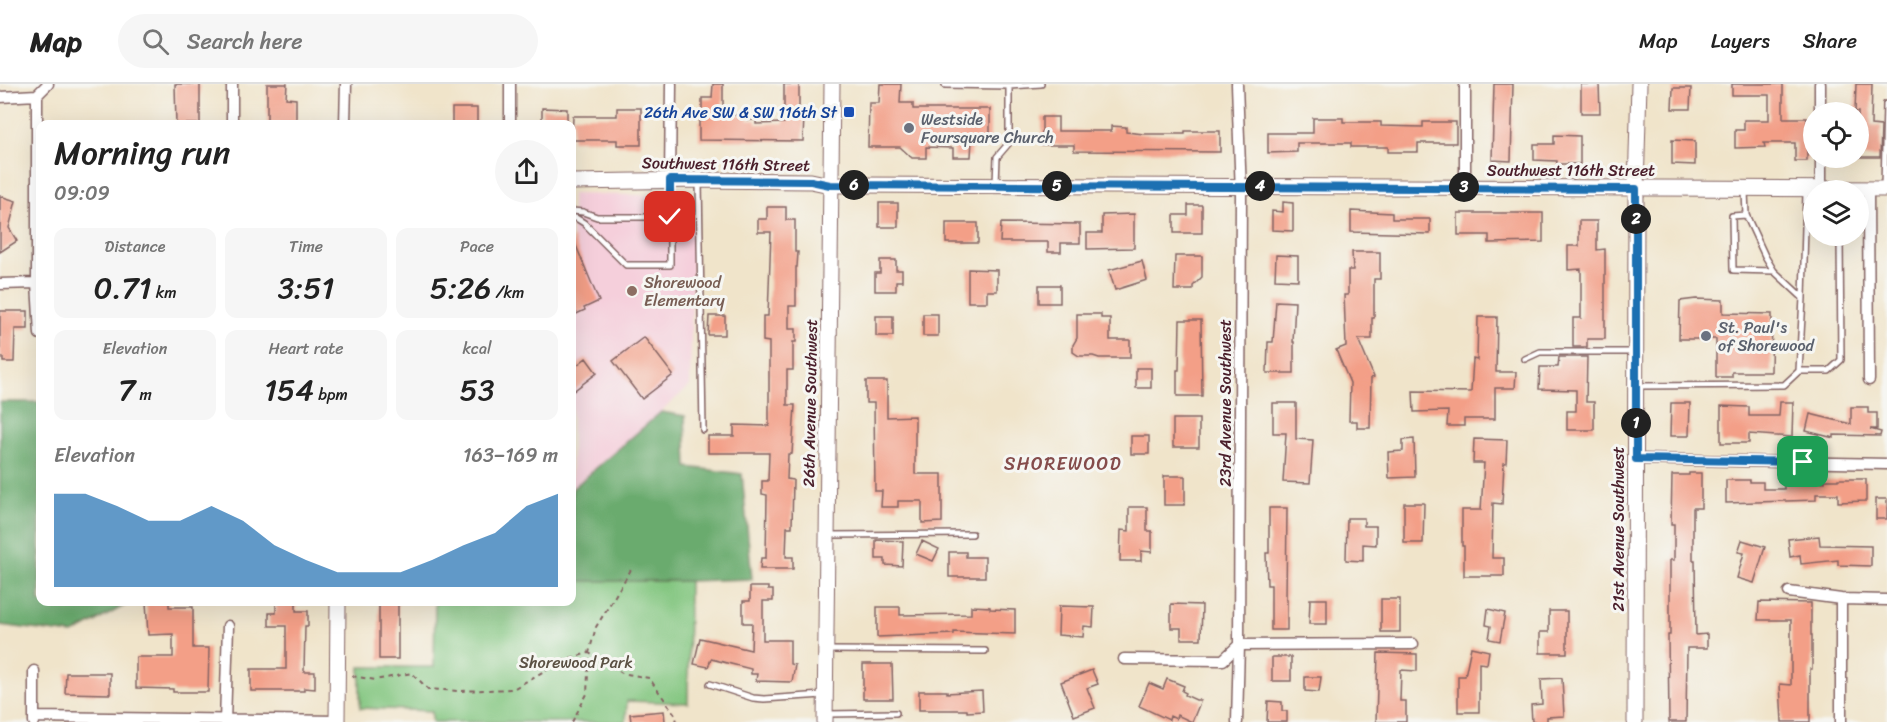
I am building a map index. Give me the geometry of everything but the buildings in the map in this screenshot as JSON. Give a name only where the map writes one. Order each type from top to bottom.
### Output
[{"type":"street","points":[[0,97],[37,95],[48,84]]},
{"type":"street","points":[[232,84],[232,120]]},
{"type":"street","points":[[345,120],[346,84]]},
{"type":"street","points":[[510,84],[510,120]]},
{"type":"street","points":[[670,180],[671,84]]},
{"type":"street","name":"26th Avenue Southwest","points":[[825,718],[832,84]]},
{"type":"street","name":"23rd Avenue Southwest","points":[[1237,722],[1241,186],[1238,84]]},
{"type":"street","points":[[1465,84],[1465,187]]},
{"type":"street","name":"21st Avenue Southwest","points":[[1635,722],[1636,189],[1639,84]]},
{"type":"street","points":[[1820,84],[1820,102]]},
{"type":"street","points":[[37,95],[38,120]]},
{"type":"street","name":"Southwest 116th Street","points":[[576,182],[699,180],[811,181],[830,185],[1803,189]]},
{"type":"street","name":"Southwest 116th Street","points":[[1869,189],[1886,189]]},
{"type":"street","points":[[1868,246],[1869,380]]},
{"type":"street","points":[[0,284],[36,283]]},
{"type":"street","points":[[1636,459],[1887,464]]},
{"type":"street","points":[[1789,592],[1841,599],[1887,600]]},
{"type":"street","points":[[1841,599],[1841,722]]},
{"type":"street","points":[[34,671],[34,719],[337,722],[338,606]]},
{"type":"street","points":[[225,721],[228,626]]},
{"type":"street","points":[[1124,659],[1223,660],[1239,645],[1413,644]]},
{"type":"lane","points":[[945,84],[1009,86],[1041,84]]},
{"type":"lane","points":[[996,185],[997,157],[1009,142],[1009,86]]},
{"type":"lane","points":[[1886,104],[1886,189]]},
{"type":"lane","points":[[576,218],[626,265],[670,265],[670,180]]},
{"type":"lane","points":[[699,180],[703,430]]},
{"type":"lane","points":[[1745,189],[1746,215],[1765,256],[1774,271],[1803,298]]},
{"type":"lane","points":[[576,212],[597,217],[670,217]]},
{"type":"lane","points":[[1746,215],[1732,216],[1733,270],[1774,271]]},
{"type":"lane","points":[[589,228],[597,217]]},
{"type":"lane","points":[[1799,371],[1805,246]]},
{"type":"lane","points":[[1636,386],[1784,385],[1799,371],[1829,371],[1841,360],[1840,246]]},
{"type":"lane","points":[[1526,358],[1540,352],[1636,352]]},
{"type":"lane","points":[[827,535],[972,534]]},
{"type":"lane","points":[[825,650],[985,651]]},
{"type":"lane","points":[[710,684],[753,698],[825,695]]},
{"type":"lane","points":[[825,718],[896,713]]},
{"type":"path","points":[[572,722],[587,694],[589,652],[596,627],[632,568]]},
{"type":"path","points":[[337,672],[375,680],[412,673],[428,689],[458,691],[513,689],[563,660],[589,652],[622,673],[649,678],[677,717],[676,722]]},
{"type":"shaded area","name":"Shorewood Elementary","points":[[576,194],[694,196],[690,386],[576,486]]},
{"type":"green space","points":[[0,402],[36,402],[36,606],[124,606],[73,634],[0,625]]},
{"type":"green space","points":[[661,412],[685,416],[687,467],[742,474],[752,579],[576,581],[576,486]]},
{"type":"green space","name":"Shorewood Park","points":[[576,581],[689,581],[688,703],[627,701],[626,722],[432,722],[432,711],[360,708],[360,667],[434,667],[435,606],[576,606]]},
{"type":"place","name":"26th Ave SW & SW 116th St","points":[[849,112]]},
{"type":"place","name":"Westside Foursquare Church","points":[[909,128]]},
{"type":"place","name":"Shorewood Elementary","points":[[632,291]]},
{"type":"place","name":"St. Paul's of Shorewood","points":[[1706,336]]},
{"type":"district","name":"SHOREWOOD","points":[[1063,464]]},
{"type":"route","points":[[670,217],[670,180],[811,181],[830,185],[1636,189],[1636,459],[1803,462]]}]
